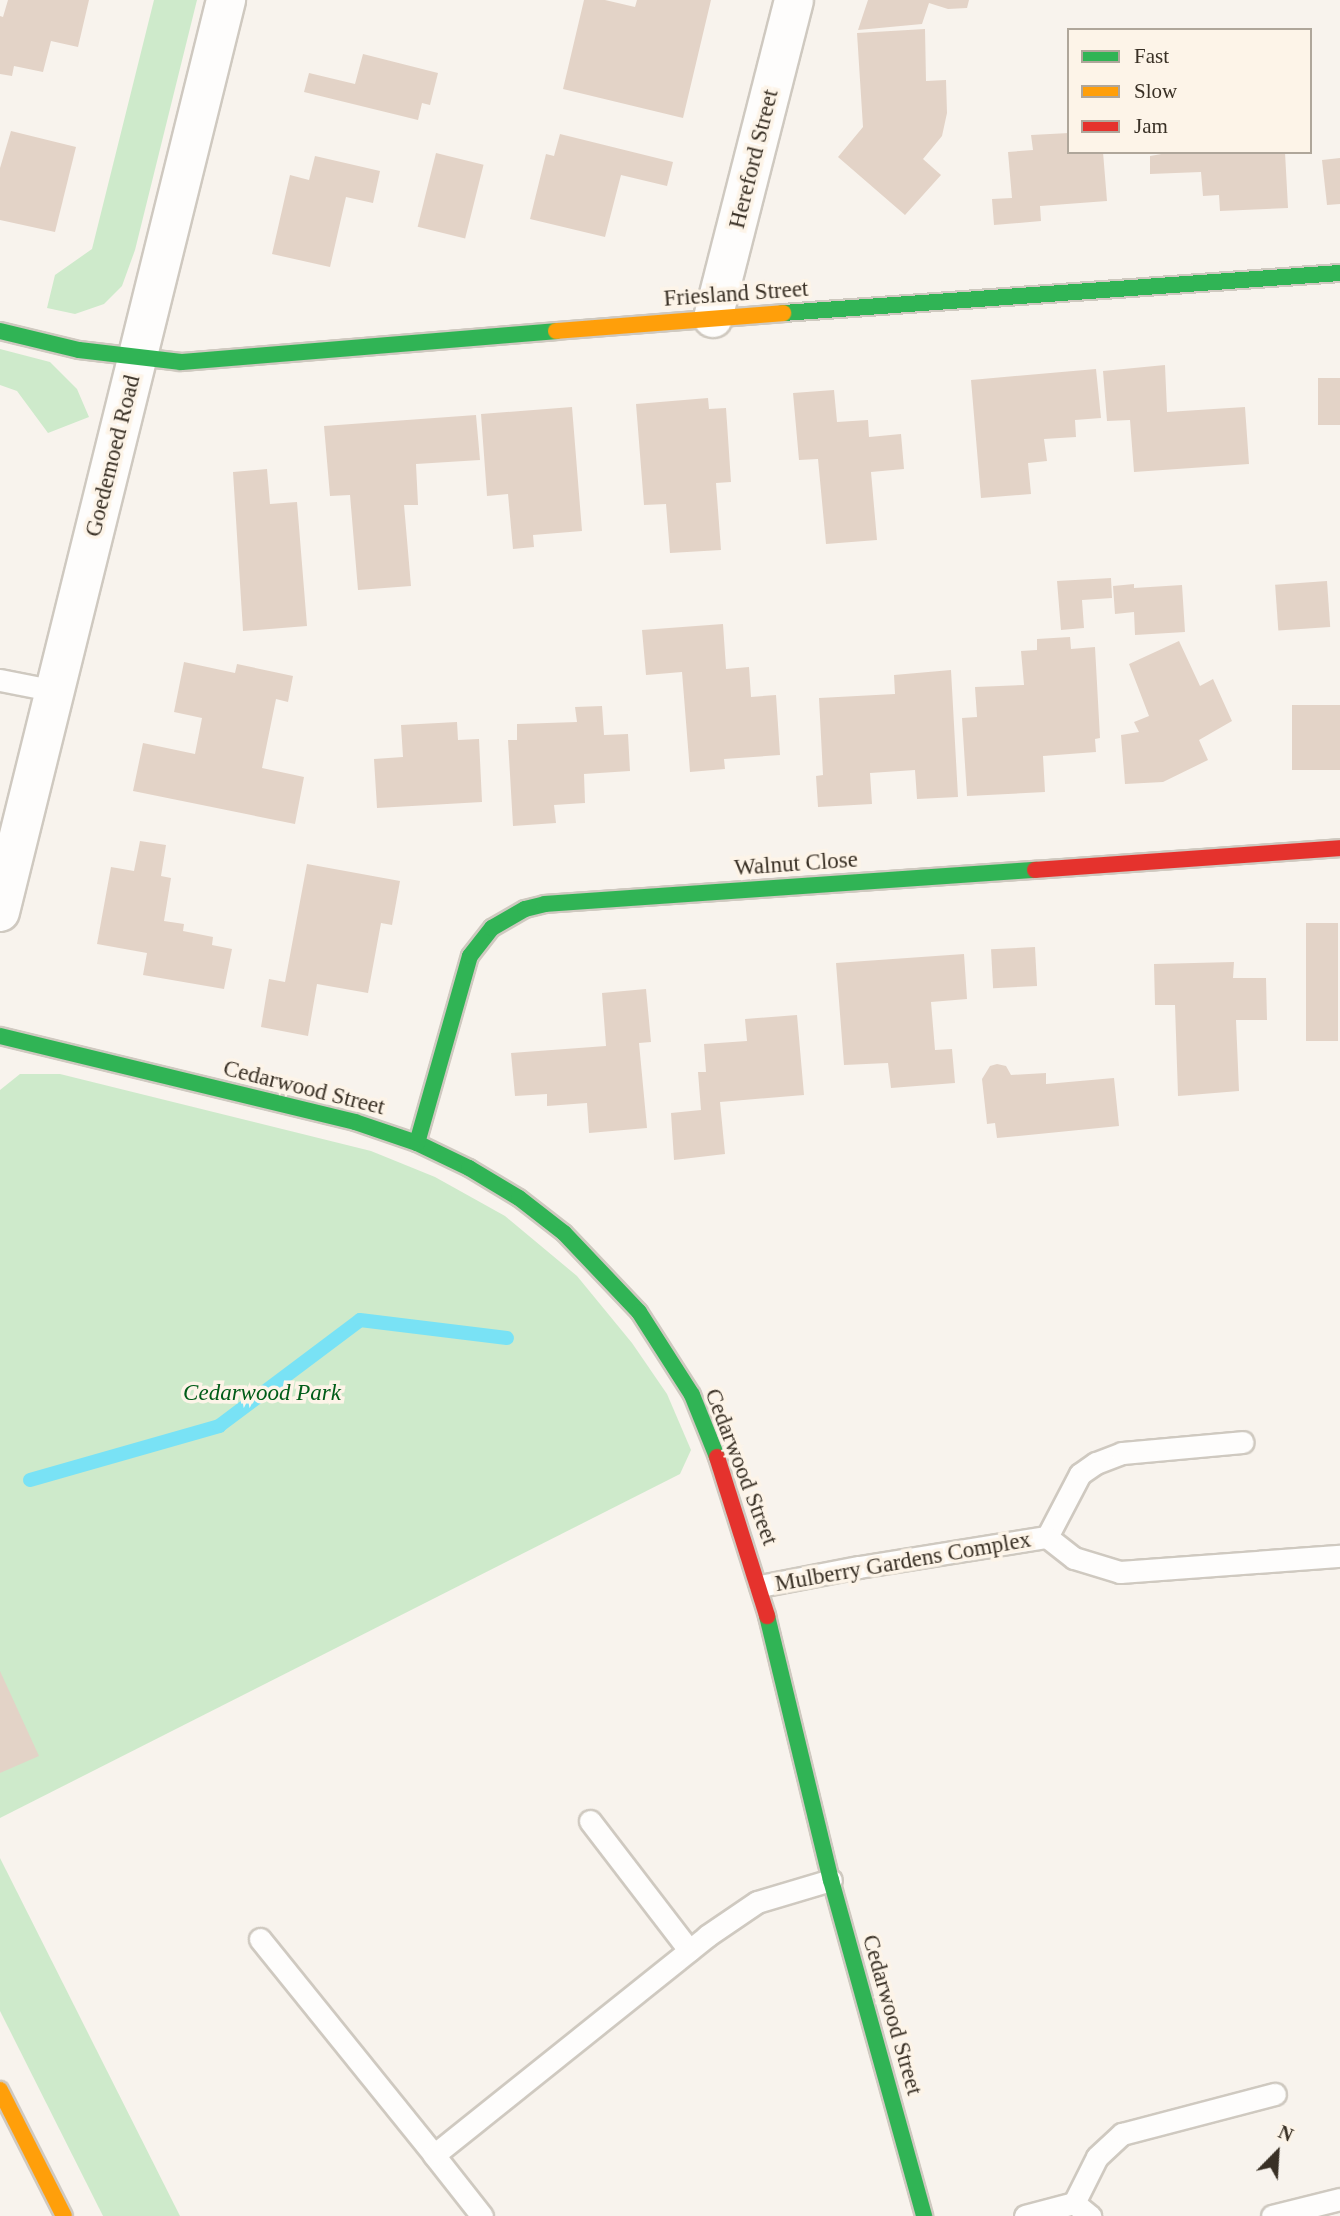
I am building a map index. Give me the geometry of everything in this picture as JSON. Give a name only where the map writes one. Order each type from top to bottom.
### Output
[{"type":"street","name":"Goedemoed Road","points":[[0,912],[226,0]]},
{"type":"street","name":"Hereford Street","points":[[713,318],[794,0]]},
{"type":"street","name":"Friesland Street","points":[[0,331],[79,350],[181,362],[713,318],[1340,273]]},
{"type":"street","name":"Walnut Close","points":[[417,1143],[470,956],[492,928],[525,908],[559,903],[1340,849]]},
{"type":"street","name":"Cedarwood Street","points":[[0,1036],[355,1122],[417,1143],[469,1168],[519,1198],[564,1233],[606,1274],[639,1312],[692,1395],[712,1440],[760,1586],[831,1880],[924,2216]]},
{"type":"street","points":[[0,2090],[65,2216]]},
{"type":"lane","points":[[0,680],[56,691]]},
{"type":"lane","name":"Mulberry Gardens Complex","points":[[1046,1537],[1080,1474],[1096,1462],[1122,1453],[1242,1442]]},
{"type":"lane","name":"Mulberry Gardens Complex","points":[[760,1586],[1046,1537],[1074,1558],[1120,1572],[1340,1556]]},
{"type":"lane","points":[[590,1821],[689,1950]]},
{"type":"lane","points":[[434,2155],[689,1950],[757,1902],[831,1880]]},
{"type":"lane","points":[[260,1939],[482,2216]]},
{"type":"lane","points":[[1026,2216],[1082,2210],[1097,2157],[1122,2134],[1275,2094]]},
{"type":"lane","points":[[1272,2216],[1340,2199]]},
{"type":"green space","points":[[154,0],[197,0],[135,250],[122,286],[104,304],[75,314],[47,308],[55,275],[92,249]]},
{"type":"green space","points":[[0,349],[50,362],[77,389],[89,417],[48,433],[17,391],[0,385]]},
{"type":"green space","name":"Cedarwood Park","points":[[20,1074],[60,1074],[371,1151],[435,1177],[505,1216],[577,1276],[632,1343],[667,1394],[691,1450],[680,1474],[0,1818],[0,1090]]},
{"type":"green space","points":[[0,1858],[180,2216],[103,2216],[0,2011]]},
{"type":"building","points":[[8,0],[89,0],[78,47],[51,41],[43,72],[14,66],[12,76],[0,74],[0,16],[3,17]]},
{"type":"building","points":[[584,0],[605,0],[635,7],[637,0],[711,0],[683,118],[563,89]]},
{"type":"building","points":[[868,0],[969,0],[967,8],[948,9],[929,3],[922,24],[858,30]]},
{"type":"building","points":[[925,29],[926,81],[946,80],[947,113],[942,136],[923,159],[941,175],[905,215],[838,157],[863,127],[857,33]]},
{"type":"building","points":[[363,54],[438,73],[430,105],[422,103],[418,120],[304,92],[309,73],[355,84]]},
{"type":"building","points":[[11,131],[76,147],[55,232],[0,220],[0,168]]},
{"type":"building","points":[[1067,133],[1067,154],[1103,154],[1107,201],[1040,206],[1041,221],[994,225],[992,199],[1012,198],[1008,152],[1033,150],[1031,135]]},
{"type":"building","points":[[560,134],[673,162],[667,186],[621,175],[605,237],[530,219],[546,154],[554,156]]},
{"type":"building","points":[[436,153],[484,165],[465,239],[418,227]]},
{"type":"building","points":[[1285,154],[1288,208],[1220,211],[1219,195],[1203,196],[1201,172],[1150,174],[1150,156]]},
{"type":"building","points":[[315,156],[380,171],[373,203],[346,197],[330,267],[272,254],[290,175],[309,180]]},
{"type":"building","points":[[1340,158],[1340,204],[1327,205],[1322,160]]},
{"type":"building","points":[[1165,365],[1167,412],[1245,407],[1249,464],[1134,472],[1130,420],[1107,421],[1103,371]]},
{"type":"building","points":[[1096,369],[1101,418],[1075,420],[1076,437],[1044,439],[1047,461],[1028,463],[1031,494],[981,498],[971,380]]},
{"type":"building","points":[[1318,378],[1340,378],[1340,425],[1318,425]]},
{"type":"building","points":[[834,390],[837,422],[868,420],[869,437],[901,434],[904,469],[871,472],[877,540],[826,544],[818,459],[799,460],[793,393]]},
{"type":"building","points":[[708,398],[709,409],[726,408],[731,482],[716,483],[721,550],[670,553],[666,504],[644,505],[636,404]]},
{"type":"building","points":[[572,407],[582,531],[533,535],[534,547],[513,549],[508,494],[487,496],[481,414]]},
{"type":"building","points":[[476,415],[480,460],[416,464],[418,505],[404,505],[411,586],[358,590],[350,495],[330,496],[324,426]]},
{"type":"building","points":[[267,469],[270,504],[297,502],[307,626],[243,631],[233,472]]},
{"type":"building","points":[[1111,578],[1112,598],[1082,600],[1084,628],[1061,630],[1057,581]]},
{"type":"building","points":[[1327,581],[1330,627],[1278,631],[1275,585]]},
{"type":"building","points":[[1134,584],[1134,588],[1182,585],[1185,632],[1135,635],[1134,612],[1115,614],[1113,586]]},
{"type":"building","points":[[723,624],[726,669],[749,667],[751,697],[776,695],[780,755],[724,759],[725,769],[690,772],[682,672],[646,675],[642,630]]},
{"type":"building","points":[[1070,637],[1071,649],[1095,647],[1100,738],[1095,739],[1096,752],[1043,756],[1045,792],[967,796],[962,718],[977,717],[975,687],[1024,685],[1021,651],[1037,650],[1037,639]]},
{"type":"building","points":[[1179,641],[1200,686],[1213,679],[1232,721],[1199,740],[1208,760],[1163,782],[1125,784],[1121,735],[1139,732],[1134,722],[1149,716],[1129,664]]},
{"type":"building","points":[[184,662],[235,673],[237,664],[293,676],[288,702],[276,699],[262,768],[304,777],[295,824],[133,791],[143,743],[195,754],[202,718],[174,712]]},
{"type":"building","points":[[951,670],[958,797],[917,799],[915,770],[870,773],[872,804],[818,807],[816,776],[823,775],[819,698],[895,694],[894,675]]},
{"type":"building","points":[[1292,705],[1340,705],[1340,770],[1292,770]]},
{"type":"building","points":[[602,706],[604,735],[628,734],[630,771],[584,774],[585,803],[554,805],[556,823],[513,826],[508,740],[517,740],[517,724],[577,722],[575,707]]},
{"type":"building","points":[[457,722],[458,740],[479,739],[482,802],[377,808],[374,759],[403,757],[401,725]]},
{"type":"building","points":[[140,841],[166,845],[161,876],[171,878],[164,921],[184,924],[183,931],[213,937],[212,945],[232,949],[224,989],[143,975],[147,953],[97,944],[111,867],[134,871]]},
{"type":"building","points":[[307,864],[400,881],[392,925],[381,923],[368,993],[317,984],[308,1036],[261,1027],[269,979],[285,982]]},
{"type":"building","points":[[1306,923],[1338,923],[1338,1041],[1306,1041]]},
{"type":"building","points":[[1035,947],[1037,986],[993,988],[991,949]]},
{"type":"building","points":[[964,954],[967,999],[931,1002],[935,1050],[952,1049],[955,1083],[891,1088],[888,1063],[844,1065],[836,963]]},
{"type":"building","points":[[1234,962],[1233,978],[1266,978],[1267,1020],[1236,1020],[1239,1091],[1178,1096],[1175,1005],[1155,1005],[1154,964]]},
{"type":"building","points":[[646,989],[651,1042],[639,1043],[647,1128],[589,1133],[587,1103],[547,1106],[547,1094],[515,1096],[511,1053],[606,1046],[602,993]]},
{"type":"building","points":[[797,1015],[804,1095],[720,1102],[725,1154],[674,1160],[671,1113],[701,1110],[698,1072],[706,1072],[704,1044],[747,1041],[745,1019]]},
{"type":"building","points":[[990,1066],[1006,1066],[1011,1075],[1046,1073],[1046,1084],[1114,1078],[1119,1126],[997,1138],[995,1123],[987,1124],[982,1079]]},
{"type":"building","points":[[0,1671],[39,1756],[0,1773]]},
{"type":"waterway","points":[[30,1480],[219,1426],[360,1320],[507,1338]]},
{"type":"traffic: fast","points":[[783,313],[1340,273]]},
{"type":"traffic: fast","points":[[0,331],[79,350],[181,362],[556,331]]},
{"type":"traffic: fast","points":[[417,1143],[470,956],[492,928],[525,909],[545,904],[1035,870]]},
{"type":"traffic: fast","points":[[0,1036],[355,1122],[417,1143],[469,1168],[519,1198],[564,1233],[639,1312],[692,1395],[717,1457]]},
{"type":"traffic: fast","points":[[767,1616],[831,1880],[924,2216]]},
{"type":"traffic: slow","points":[[556,331],[783,313]]},
{"type":"traffic: slow","points":[[0,2090],[64,2216]]},
{"type":"traffic: jam","points":[[1035,870],[1340,848]]},
{"type":"traffic: jam","points":[[717,1457],[767,1616]]}]
